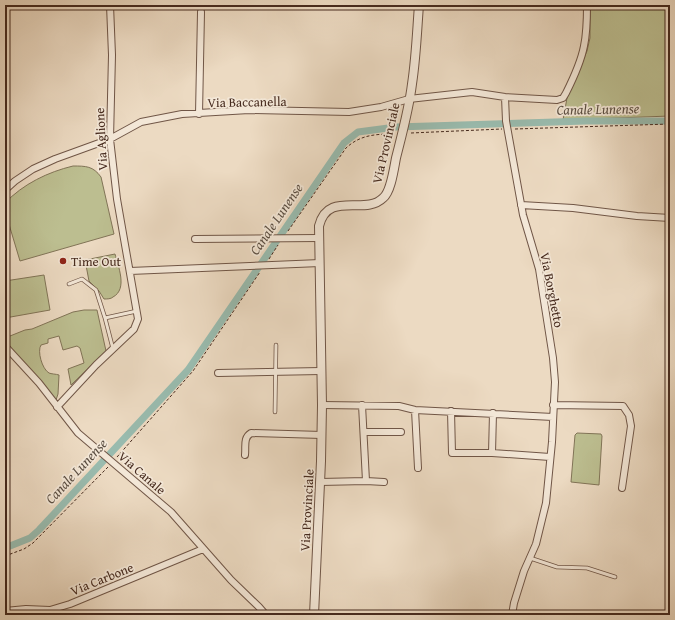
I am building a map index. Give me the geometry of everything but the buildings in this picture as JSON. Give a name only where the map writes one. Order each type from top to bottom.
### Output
[{"type":"street","name":"Via Aglione","points":[[57,407],[134,329],[138,319],[117,199],[110,139],[112,55],[110,5]]},
{"type":"street","name":"Via Provinciale","points":[[314,615],[322,434],[319,226],[325,212],[340,206],[374,203],[384,198],[388,190],[403,130],[412,85],[419,5]]},
{"type":"street","points":[[505,97],[554,100],[565,96],[584,46],[587,5]]},
{"type":"street","points":[[200,12],[200,114]]},
{"type":"street","name":"Via Baccanella","points":[[5,190],[33,169],[55,159],[110,139],[141,122],[152,119],[182,114],[250,110],[349,112],[381,107],[409,99],[472,92],[505,97]]},
{"type":"street","name":"Via Borghetto","points":[[505,97],[507,129],[522,215],[540,276],[553,358],[555,382],[546,503],[536,544],[514,603],[512,615]]},
{"type":"street","points":[[521,205],[573,208],[637,216],[670,218]]},
{"type":"street","points":[[195,239],[319,238]]},
{"type":"street","points":[[130,271],[320,263]]},
{"type":"street","name":"Via Canale","points":[[5,346],[39,383],[78,433],[171,512],[230,580],[266,615]]},
{"type":"street","points":[[218,373],[321,371]]},
{"type":"street","points":[[322,405],[399,406],[415,410],[553,417]]},
{"type":"street","points":[[362,405],[366,481]]},
{"type":"street","points":[[553,405],[623,406],[629,416],[631,426],[622,488]]},
{"type":"street","points":[[415,410],[418,468]]},
{"type":"street","points":[[451,411],[452,452],[550,457]]},
{"type":"street","points":[[492,453],[493,413]]},
{"type":"street","points":[[364,432],[402,432]]},
{"type":"street","points":[[246,455],[246,439],[251,433],[322,434]]},
{"type":"street","points":[[320,482],[384,482]]},
{"type":"street","name":"Via Carbone","points":[[6,612],[26,609],[50,610],[70,604],[203,549]]},
{"type":"lane","points":[[69,284],[82,279],[96,290],[99,296],[101,309],[105,318],[113,349]]},
{"type":"lane","points":[[105,318],[137,311]]},
{"type":"lane","points":[[275,412],[276,345]]},
{"type":"lane","points":[[530,558],[557,567],[587,568],[614,577]]},
{"type":"path","points":[[5,556],[24,549],[33,543],[112,461],[193,371],[263,266],[346,148],[353,142],[364,136],[386,134],[403,130],[507,129],[670,124]]},
{"type":"green space","points":[[590,5],[670,5],[670,116],[563,120],[567,98],[587,51],[590,38]]},
{"type":"green space","points":[[73,166],[89,167],[101,177],[114,234],[20,261],[5,211],[5,203],[20,190],[45,175]]},
{"type":"green space","points":[[115,254],[121,277],[120,289],[112,298],[104,299],[99,291],[89,281],[85,260]]},
{"type":"green space","points":[[44,275],[50,310],[5,318],[5,281]]},
{"type":"green space","points":[[97,310],[106,351],[71,385],[68,369],[84,363],[80,348],[77,346],[63,350],[59,336],[48,339],[48,343],[41,345],[40,355],[44,368],[49,373],[59,375],[58,394],[56,400],[5,342],[5,338],[25,330],[32,329],[73,312]]},
{"type":"green space","points":[[577,433],[601,434],[602,436],[599,485],[571,482],[575,435]]},
{"type":"waterway","name":"Canale Lunense","points":[[5,548],[30,538],[39,530],[188,370],[344,143],[358,132],[396,127],[586,121],[670,121]]},
{"type":"place","name":"Time Out","points":[[63,261]]}]
